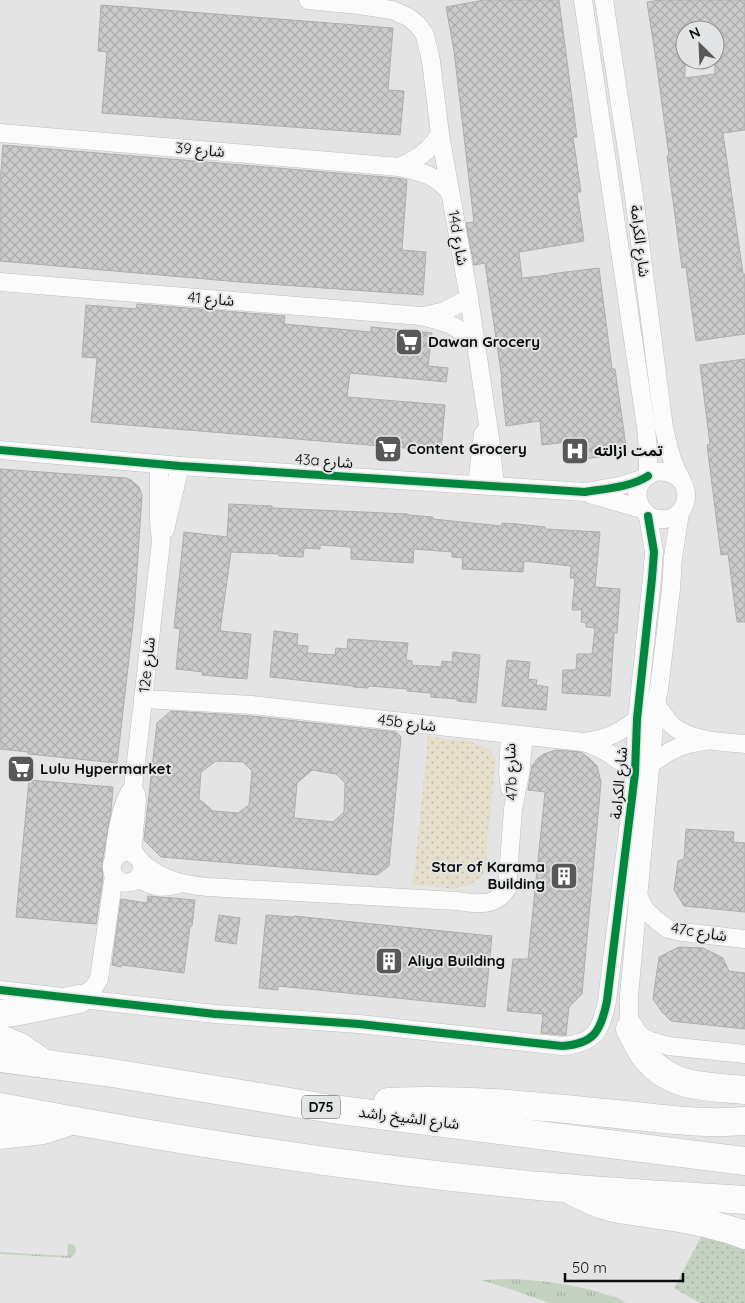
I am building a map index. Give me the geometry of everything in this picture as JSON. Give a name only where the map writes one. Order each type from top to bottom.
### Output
[{"type":"main road","points":[[0,1014],[79,999]]},
{"type":"main road","points":[[630,1028],[651,1062],[670,1077],[693,1085],[745,1090]]},
{"type":"main road","name":"شارع الشيخ راشد","points":[[0,1038],[20,1047],[45,1064]]},
{"type":"main road","name":"شارع الشيخ راشد","points":[[0,1058],[145,1078],[332,1108],[745,1161]]},
{"type":"main road","points":[[332,1108],[382,1102],[432,1101],[621,1114],[666,1120],[745,1122]]},
{"type":"main road","points":[[0,1107],[71,1121],[282,1155],[440,1176],[567,1188],[745,1200]]},
{"type":"main road","points":[[0,1135],[43,1130],[71,1121]]},
{"type":"main road","points":[[599,1142],[661,1138],[745,1140]]},
{"type":"main road","points":[[567,1188],[594,1202],[609,1207],[695,1222],[745,1235]]},
{"type":"street","name":"14d شارع","points":[[308,0],[392,10],[408,17],[418,25],[425,35],[431,61],[440,134],[490,438],[495,486]]},
{"type":"street","name":"شارع الكرامة","points":[[583,0],[647,433],[648,463],[646,477]]},
{"type":"street","name":"شارع الكرامة","points":[[604,0],[634,196],[664,428],[669,450],[681,480]]},
{"type":"street","name":"شارع 39","points":[[0,133],[399,167],[424,172],[442,183],[450,191]]},
{"type":"street","points":[[399,167],[414,161],[424,153],[440,134]]},
{"type":"street","name":"شارع 41","points":[[0,282],[421,316],[452,325],[475,342]]},
{"type":"street","name":"شارع 41","points":[[421,316],[445,311],[468,298]]},
{"type":"street","name":"14d شارع","points":[[477,485],[486,416]]},
{"type":"street","name":"43a شارع","points":[[0,450],[180,466],[585,492],[619,486],[646,477]]},
{"type":"street","name":"12e شارع","points":[[159,464],[161,542]]},
{"type":"street","name":"12e شارع","points":[[138,865],[137,800],[133,788],[143,692],[161,542],[168,521],[180,466]]},
{"type":"street","points":[[662,471],[676,475],[681,480],[686,493],[686,500],[680,512],[665,520],[656,519],[645,513],[638,502],[638,493],[640,485],[646,477],[654,472],[662,471]]},
{"type":"street","name":"43a شارع","points":[[585,492],[645,513]]},
{"type":"street","name":"شارع الكرامة","points":[[630,1028],[628,996],[656,704],[680,512]]},
{"type":"street","name":"شارع الكرامة","points":[[79,999],[215,1014],[390,1027],[562,1046],[572,1046],[590,1038],[598,1030],[607,1001],[635,773],[638,719],[653,558],[653,544],[645,513]]},
{"type":"street","name":"45b شارع","points":[[143,692],[582,742],[606,751],[635,773]]},
{"type":"street","points":[[656,704],[673,726],[682,732],[709,740],[745,744]]},
{"type":"street","name":"45b شارع","points":[[582,742],[607,738],[638,719]]},
{"type":"street","name":"47b شارع","points":[[138,865],[181,884],[208,887],[473,903],[497,900],[507,889],[513,809],[508,773],[517,735]]},
{"type":"street","points":[[651,764],[666,753],[684,744],[709,740]]},
{"type":"street","name":"12e شارع","points":[[79,999],[94,987],[99,978],[117,836],[125,801],[133,788]]},
{"type":"street","points":[[127,852],[138,865],[132,882],[124,882],[117,879],[114,867],[122,853],[127,852]]},
{"type":"street","name":"47c شارع","points":[[638,896],[645,909],[668,929],[745,939]]},
{"type":"street","points":[[0,990],[79,999]]},
{"type":"street","points":[[630,1028],[648,1040],[668,1046],[745,1054]]},
{"type":"green space","points":[[703,1233],[745,1244],[745,1303],[700,1303],[674,1288]]},
{"type":"green space","points":[[68,1243],[74,1245],[76,1249],[75,1254],[71,1258],[0,1254],[0,1252],[67,1256]]},
{"type":"green space","points":[[512,1279],[549,1282],[585,1288],[617,1298],[625,1303],[549,1303],[481,1280]]},
{"type":"sand","points":[[428,736],[469,741],[489,749],[496,759],[487,840],[487,866],[480,878],[466,887],[448,888],[413,885]]},
{"type":"building","points":[[484,0],[559,0],[577,137],[573,137],[581,192],[577,192],[584,241],[519,252],[522,278],[599,268],[612,369],[615,369],[627,453],[577,460],[574,441],[542,445],[540,421],[506,426],[502,379],[485,263],[474,265],[466,223],[474,222],[454,51],[446,7]]},
{"type":"building","points":[[660,0],[745,0],[745,130],[723,133],[743,274],[745,274],[745,334],[696,341],[686,267],[682,268],[647,2]]},
{"type":"building","points":[[101,5],[393,28],[388,90],[404,91],[400,135],[102,113],[107,52],[98,51]]},
{"type":"building","points":[[3,145],[407,180],[402,250],[426,252],[423,295],[240,282],[0,261],[0,184]]},
{"type":"building","points":[[137,304],[285,316],[284,324],[371,332],[371,327],[432,333],[428,366],[448,368],[446,382],[350,373],[347,397],[445,405],[441,451],[91,422],[97,358],[82,357],[86,305],[136,309]]},
{"type":"building","points":[[745,359],[745,622],[737,622],[728,554],[721,555],[707,445],[710,444],[700,365]]},
{"type":"building","points":[[0,469],[126,478],[139,487],[142,495],[134,615],[117,763],[28,754],[28,752],[0,749]]},
{"type":"building","points":[[229,504],[272,506],[272,508],[408,514],[433,517],[433,519],[502,526],[502,523],[545,527],[545,529],[600,532],[595,587],[620,589],[617,633],[614,633],[610,696],[562,693],[563,670],[576,670],[577,654],[592,654],[595,628],[586,627],[586,623],[581,622],[582,610],[572,610],[575,578],[570,578],[571,566],[524,561],[523,572],[462,569],[463,558],[452,557],[452,552],[414,549],[413,563],[351,559],[351,547],[320,545],[320,549],[304,548],[303,557],[231,552],[220,631],[251,634],[247,679],[202,675],[203,672],[176,669],[180,629],[174,628],[184,532],[227,537]]},
{"type":"building","points":[[274,631],[298,634],[297,645],[308,646],[307,653],[335,655],[336,648],[347,649],[348,639],[408,643],[406,660],[412,661],[412,665],[441,667],[442,661],[452,662],[453,652],[480,655],[476,703],[431,697],[431,693],[407,691],[407,689],[369,686],[368,688],[353,687],[270,677]]},
{"type":"building","points":[[507,660],[530,662],[528,679],[537,680],[536,685],[548,687],[546,710],[502,706]]},
{"type":"building","points":[[171,711],[251,716],[396,732],[401,737],[389,866],[377,875],[161,857],[144,840],[157,723]],"holes":[[[216,761],[243,762],[252,771],[249,805],[238,813],[213,811],[199,799],[201,772]],[[312,770],[336,774],[345,783],[344,812],[333,822],[294,818],[297,783]]]},
{"type":"building","name":"Star of Karama Building","points":[[556,750],[581,752],[597,766],[601,782],[582,994],[569,1007],[566,1035],[541,1033],[543,1014],[507,1011],[513,959],[528,959],[545,792],[528,790],[532,766],[544,754]]},
{"type":"building","points":[[29,780],[113,787],[111,812],[102,863],[103,876],[96,924],[16,917]]},
{"type":"building","points":[[686,829],[734,832],[733,842],[745,843],[745,912],[684,906],[674,890],[678,861],[684,859]]},
{"type":"building","points":[[148,896],[195,900],[184,973],[112,965],[121,899],[147,903]]},
{"type":"building","points":[[219,915],[240,918],[236,944],[215,941]]},
{"type":"building","name":"Aliya Building","points":[[266,915],[294,916],[492,936],[485,1007],[278,986],[278,990],[259,988]]},
{"type":"building","points":[[679,947],[703,948],[723,958],[729,971],[745,973],[745,1029],[671,1021],[662,1012],[653,999],[659,957]]},
{"type":"cycle path","points":[[0,450],[180,466],[585,492],[634,483],[648,476]]},
{"type":"cycle path","points":[[0,990],[215,1014],[359,1024],[562,1046],[573,1045],[589,1039],[599,1028],[607,1001],[635,773],[637,719],[654,552],[648,516]]},
{"type":"place","name":"Dawan Grocery","points":[[409,342]]},
{"type":"place","name":"Content Grocery","points":[[388,449]]},
{"type":"place","name":"تمت ازالته","points":[[575,451]]},
{"type":"place","name":"Lulu Hypermarket","points":[[21,769]]},
{"type":"place","name":"Star of Karama Building","points":[[564,876]]},
{"type":"place","name":"Aliya Building","points":[[389,961]]}]
